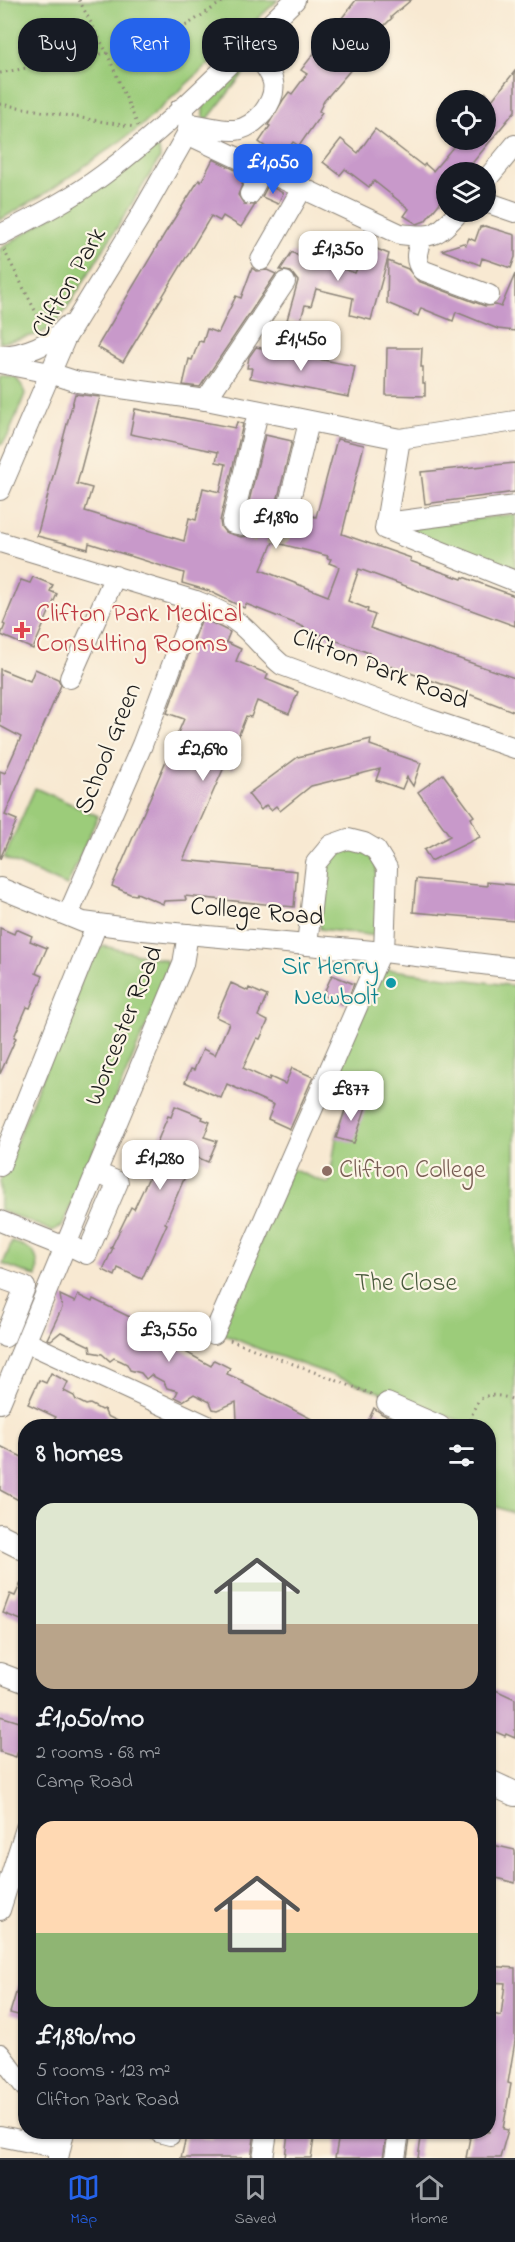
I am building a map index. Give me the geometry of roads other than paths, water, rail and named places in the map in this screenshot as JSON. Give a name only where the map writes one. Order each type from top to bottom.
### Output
[{"type":"main road","points":[[0,1536],[18,1545]]},
{"type":"main road","points":[[496,1785],[515,1794]]},
{"type":"street","points":[[276,18],[295,0]]},
{"type":"street","points":[[0,235],[56,206],[185,122],[225,72]]},
{"type":"street","points":[[185,122],[237,130],[248,126],[260,116],[274,94],[275,84],[269,72]]},
{"type":"street","points":[[185,122],[263,169],[400,234],[433,235],[450,222]]},
{"type":"street","name":"Clifton Park","points":[[0,490],[5,466],[65,339],[141,215],[185,122]]},
{"type":"street","points":[[496,168],[515,146]]},
{"type":"street","points":[[250,194],[263,169]]},
{"type":"street","points":[[261,260],[303,188]]},
{"type":"street","points":[[496,205],[515,212]]},
{"type":"street","points":[[422,236],[416,257],[416,263],[422,270],[489,295]]},
{"type":"street","points":[[206,400],[285,282]]},
{"type":"street","points":[[0,356],[11,355],[51,341],[83,308]]},
{"type":"street","points":[[0,363],[50,373],[78,382],[206,400],[400,439],[515,421]]},
{"type":"street","points":[[243,525],[232,523],[258,412]]},
{"type":"street","points":[[286,516],[309,422]]},
{"type":"street","points":[[400,439],[385,529],[515,581]]},
{"type":"street","points":[[386,523],[515,506]]},
{"type":"street","name":"Clifton Park Road","points":[[0,542],[221,610],[242,626],[267,654],[282,665],[428,719],[515,748]]},
{"type":"street","points":[[70,678],[116,576]]},
{"type":"street","name":"School Green","points":[[68,915],[142,746],[196,601]]},
{"type":"street","points":[[214,1334],[382,952],[387,868],[376,850],[364,843],[348,839],[331,845],[316,863],[307,945]]},
{"type":"street","name":"College Road","points":[[0,888],[83,922],[382,952],[515,968]]},
{"type":"street","points":[[0,1166],[97,924]]},
{"type":"street","name":"Worcester Road","points":[[0,1403],[183,964],[188,934]]},
{"type":"street","points":[[0,1221],[65,1246]]},
{"type":"street","points":[[0,1278],[25,1287],[5,1337]]},
{"type":"street","points":[[26,1342],[193,1419]]},
{"type":"street","points":[[387,1403],[424,1419]]},
{"type":"street","points":[[0,1673],[18,1680]]},
{"type":"street","points":[[1,1901],[18,1851]]},
{"type":"street","points":[[0,2054],[18,2078]]},
{"type":"street","points":[[0,2136],[18,2137]]},
{"type":"street","points":[[37,2139],[61,2141]]},
{"type":"street","points":[[263,2158],[266,2139]]},
{"type":"street","points":[[395,2158],[398,2139]]},
{"type":"tunnel","points":[[243,525],[282,534],[286,516]]},
{"type":"place","name":"Clifton Park Medical Consulting Rooms","points":[[22,630]]},
{"type":"place","name":"Sir Henry Newbolt","points":[[391,983]]},
{"type":"place","name":"Clifton College","points":[[327,1171]]},
{"type":"park label","name":"The Close","points":[[406,1284]]}]
